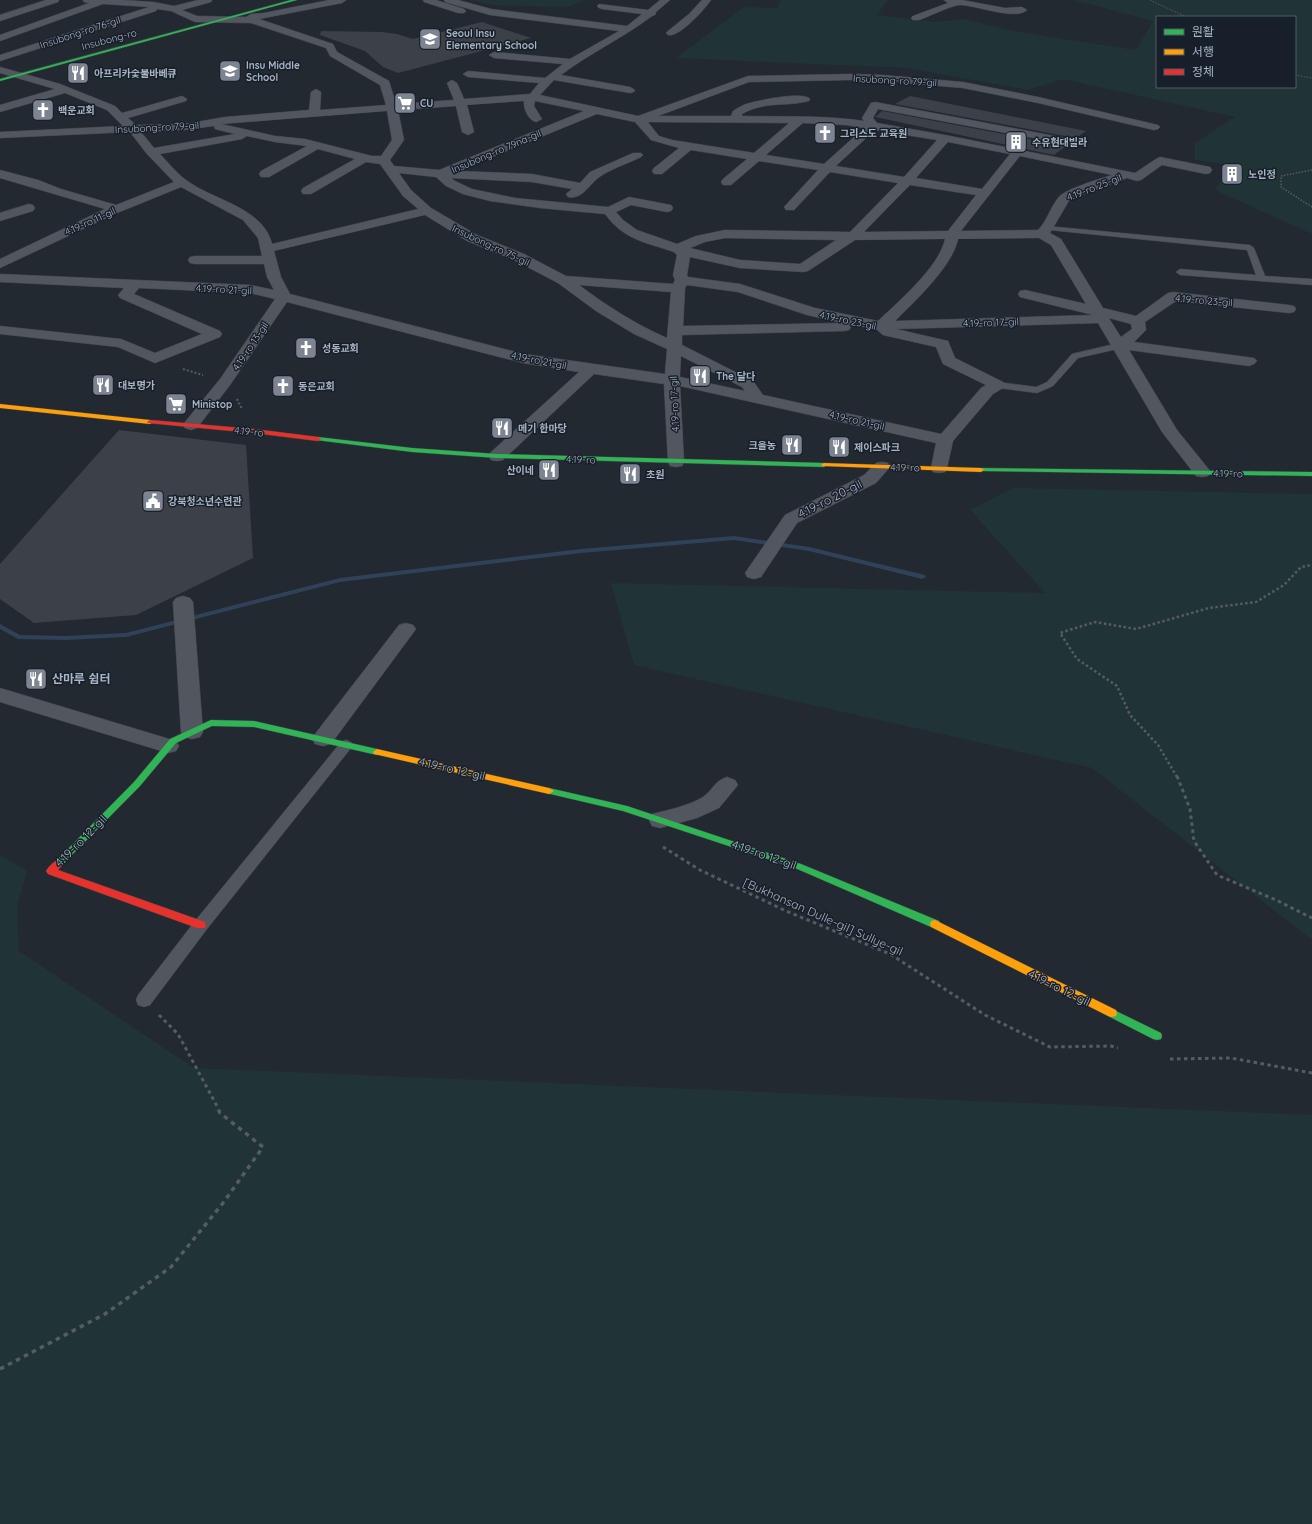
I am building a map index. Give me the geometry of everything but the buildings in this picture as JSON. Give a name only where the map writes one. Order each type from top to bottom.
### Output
[{"type":"street","points":[[0,18],[55,0]]},
{"type":"street","name":"Insubong-ro 76-gil","points":[[87,0],[123,1],[161,6],[174,8],[195,19],[224,19]]},
{"type":"street","name":"Insubong-ro 76-gil","points":[[174,8],[208,0]]},
{"type":"street","name":"Insubong-ro","points":[[0,80],[295,0]]},
{"type":"street","name":"Insubong-ro","points":[[224,19],[264,16],[342,0]]},
{"type":"street","points":[[427,0],[489,21]]},
{"type":"street","points":[[448,0],[490,12],[629,29]]},
{"type":"street","points":[[536,119],[529,106],[529,101],[549,79],[572,62],[629,29],[652,13],[666,0]]},
{"type":"street","points":[[671,33],[692,16],[707,0]]},
{"type":"street","points":[[948,0],[1005,11],[1022,10]]},
{"type":"street","name":"Insubong-ro 76-gil","points":[[0,38],[103,1]]},
{"type":"street","points":[[916,18],[958,2]]},
{"type":"street","name":"Insubong-ro 76-gil","points":[[0,58],[161,6]]},
{"type":"street","points":[[602,6],[652,13]]},
{"type":"street","points":[[224,19],[290,41]]},
{"type":"street","points":[[224,19],[252,20],[330,46],[333,54],[385,84],[392,108],[398,140],[387,164]]},
{"type":"street","points":[[494,55],[572,62]]},
{"type":"street","points":[[0,70],[65,90],[111,108],[133,129],[151,152],[182,183],[247,217],[264,237],[274,277],[284,296]]},
{"type":"street","points":[[468,74],[549,79],[630,90]]},
{"type":"street","name":"Insubong-ro 79-gil","points":[[639,118],[748,79],[856,78],[911,80],[970,86],[1032,98],[1154,127]]},
{"type":"street","points":[[452,83],[462,103],[468,132]]},
{"type":"street","points":[[0,109],[65,90]]},
{"type":"street","points":[[314,114],[316,92]]},
{"type":"street","name":"Insubong-ro 79-gil","points":[[0,135],[159,129],[210,124],[225,120],[532,97],[639,118],[846,122],[945,138],[1126,174]]},
{"type":"street","points":[[120,117],[182,99]]},
{"type":"street","points":[[736,119],[737,113],[746,106],[765,101],[805,99]]},
{"type":"street","points":[[790,207],[827,168],[873,126],[867,118],[875,104],[1076,143]]},
{"type":"street","name":"Insubong-ro 79na-gil","points":[[440,174],[596,110]]},
{"type":"street","points":[[639,118],[655,138],[670,143],[984,193]]},
{"type":"street","points":[[727,182],[800,120]]},
{"type":"street","points":[[210,124],[249,134],[317,145],[387,164],[440,174],[444,180],[457,188],[475,194],[512,201],[609,211],[628,201],[667,208]]},
{"type":"street","points":[[151,152],[249,134]]},
{"type":"street","points":[[609,211],[618,223],[632,233],[688,252],[740,264],[803,268],[844,240],[853,236],[907,181],[945,138]]},
{"type":"street","points":[[265,174],[317,145]]},
{"type":"street","points":[[658,171],[688,146]]},
{"type":"street","points":[[881,326],[935,270],[953,241],[952,234],[1017,153]]},
{"type":"street","points":[[553,205],[583,187],[594,175],[637,155]]},
{"type":"street","points":[[307,191],[365,158]]},
{"type":"street","name":"4.19-ro 25-gil","points":[[1046,231],[1061,200],[1066,196],[1126,174],[1137,177],[1160,161],[1206,170]]},
{"type":"street","name":"Insubong-ro 75-gil","points":[[387,164],[407,193],[427,211],[472,238],[519,257],[564,280],[601,308],[639,331],[675,347]]},
{"type":"street","points":[[0,174],[34,182],[57,192],[117,209]]},
{"type":"street","name":"Insubong-ro 79na-gil","points":[[440,174],[532,178],[583,187]]},
{"type":"street","name":"4.19-ro 11-gil","points":[[0,264],[77,226],[182,183]]},
{"type":"street","points":[[0,217],[29,208]]},
{"type":"street","points":[[195,260],[269,254],[427,211]]},
{"type":"street","points":[[678,248],[701,239],[725,234],[853,236],[1046,231],[1056,242],[1170,432],[1202,472]]},
{"type":"street","name":"4.19-ro 17-gil","points":[[676,462],[672,380],[680,275],[684,255],[678,248]]},
{"type":"street","name":"4.19-ro 21-gil","points":[[0,278],[250,289],[426,331],[523,358],[591,370],[672,380],[945,440]]},
{"type":"street","name":"Insubong-ro 75-gil","points":[[564,280],[680,284]]},
{"type":"street","name":"4.19-ro 23-gil","points":[[680,284],[740,288],[812,312],[881,326],[888,332],[943,344],[948,361],[998,385]]},
{"type":"street","points":[[0,330],[121,343],[156,358],[215,334],[126,295],[134,285]]},
{"type":"street","points":[[1025,294],[1099,315],[1138,321]]},
{"type":"street","name":"4.19-ro 13-gil","points":[[191,425],[225,382],[284,296]]},
{"type":"street","name":"4.19-ro 23-gil","points":[[1119,346],[1139,330],[1138,321],[1173,296],[1290,309]]},
{"type":"street","name":"4.19-ro 17-gil","points":[[676,331],[881,326],[1099,315]]},
{"type":"street","name":"4.19-ro 23-gil","points":[[1119,346],[1136,346],[1249,361]]},
{"type":"street","points":[[675,347],[748,384],[757,398]]},
{"type":"street","points":[[497,456],[591,370]]},
{"type":"street","points":[[940,468],[945,440],[987,390],[998,385]]},
{"type":"street","name":"4.19-ro","points":[[0,406],[114,419],[191,425],[412,450],[497,456],[1051,472],[1312,474]]},
{"type":"street","name":"4.19-ro 20-gil","points":[[754,573],[791,519],[870,479],[882,467]]},
{"type":"street","points":[[183,602],[192,732]]},
{"type":"street","points":[[323,739],[406,630]]},
{"type":"street","points":[[0,695],[168,746]]},
{"type":"street","name":"4.19-ro 12-gil","points":[[201,925],[51,871],[138,784],[173,741],[211,723],[254,724],[624,808],[798,866],[921,917],[1157,1036]]},
{"type":"street","points":[[652,817],[689,812],[711,802],[727,785]]},
{"type":"lane","points":[[1046,231],[1250,248],[1262,278]]},
{"type":"lane","points":[[1180,272],[1312,282]]},
{"type":"lane","name":"4.19-ro 23-gil","points":[[998,385],[1037,390],[1050,384],[1075,356],[1119,346]]},
{"type":"lane","points":[[144,1000],[201,925],[346,745]]},
{"type":"path","points":[[1150,0],[1184,16]]},
{"type":"path","points":[[1296,75],[1312,78]]},
{"type":"path","points":[[1312,170],[1281,176],[1282,188],[1312,207]]},
{"type":"path","points":[[1312,565],[1301,567],[1284,585],[1256,602],[1209,608],[1136,630],[1095,622],[1060,633],[1077,659],[1118,686],[1130,715],[1158,745],[1176,773],[1190,809],[1194,841],[1217,875],[1276,900],[1312,918]]},
{"type":"path","name":"[Bukhansan Dulle-gil] Sullye-gil","points":[[652,817],[652,840],[700,870],[786,911],[890,954],[985,1015],[1050,1047],[1111,1046],[1126,1049]]},
{"type":"path","points":[[0,1369],[105,1314],[171,1266],[223,1202],[263,1147],[220,1113],[178,1034],[144,1000]]},
{"type":"path","points":[[1163,1057],[1178,1060],[1231,1058],[1312,1073]]},
{"type":"shaded area","points":[[471,0],[585,0],[567,7],[492,5]]},
{"type":"shaded area","points":[[780,0],[888,0],[877,15],[935,22],[963,19],[1013,31],[1136,50],[1153,21],[1074,0],[1312,0],[1312,234],[1215,190],[1231,165],[1195,160],[1195,143],[1235,117],[1063,79],[1028,90],[907,68],[676,58],[744,7],[778,8]]},
{"type":"shaded area","points":[[1013,488],[1312,494],[1312,940],[1092,768],[634,665],[611,583],[1045,593],[970,510]]},
{"type":"shaded area","points":[[0,855],[27,871],[17,907],[19,951],[194,1068],[1312,1115],[1312,1524],[0,1524]]},
{"type":"waterway","points":[[0,626],[18,637],[66,638],[126,635],[340,580],[581,551],[734,538],[809,549],[922,577]]},
{"type":"traffic: fast","points":[[0,80],[295,0]]},
{"type":"traffic: fast","points":[[318,439],[412,450],[497,456],[824,465]]},
{"type":"traffic: fast","points":[[981,470],[1312,474]]},
{"type":"traffic: fast","points":[[58,864],[137,784],[173,741],[211,723],[254,724],[377,752]]},
{"type":"traffic: fast","points":[[549,791],[624,808],[798,866],[935,924]]},
{"type":"traffic: fast","points":[[1112,1013],[1157,1036]]},
{"type":"traffic: slow","points":[[0,406],[150,422]]},
{"type":"traffic: slow","points":[[824,465],[981,470]]},
{"type":"traffic: slow","points":[[377,752],[549,791]]},
{"type":"traffic: slow","points":[[935,924],[1112,1013]]},
{"type":"traffic: jam","points":[[150,422],[253,431],[318,439]]},
{"type":"traffic: jam","points":[[58,864],[51,871],[201,925]]},
{"type":"place","name":"Seoul Insu Elementary School","points":[[430,39]]},
{"type":"place","name":"Insu Middle School","points":[[230,71]]},
{"type":"place","name":"아프리카숯불바베큐","points":[[78,73]]},
{"type":"place","name":"CU","points":[[405,103]]},
{"type":"place","name":"백운교회","points":[[43,110]]},
{"type":"place","name":"그리스도 교육원","points":[[825,133]]},
{"type":"place","name":"수유현대빌라","points":[[1016,142]]},
{"type":"place","name":"노인정","points":[[1232,174]]},
{"type":"place","name":"성동교회","points":[[306,348]]},
{"type":"place","name":"The 달다","points":[[700,376]]},
{"type":"place","name":"대보명가","points":[[103,385]]},
{"type":"place","name":"동은교회","points":[[283,386]]},
{"type":"place","name":"Ministop","points":[[176,404]]},
{"type":"place","name":"메기 한마당","points":[[502,428]]},
{"type":"place","name":"크을농","points":[[792,445]]},
{"type":"place","name":"제이스파크","points":[[839,447]]},
{"type":"place","name":"산이네","points":[[549,470]]},
{"type":"place","name":"초원","points":[[630,474]]},
{"type":"place","name":"강북청소년수련관","points":[[153,501]]},
{"type":"place","name":"산마루 쉼터","points":[[36,679]]}]
